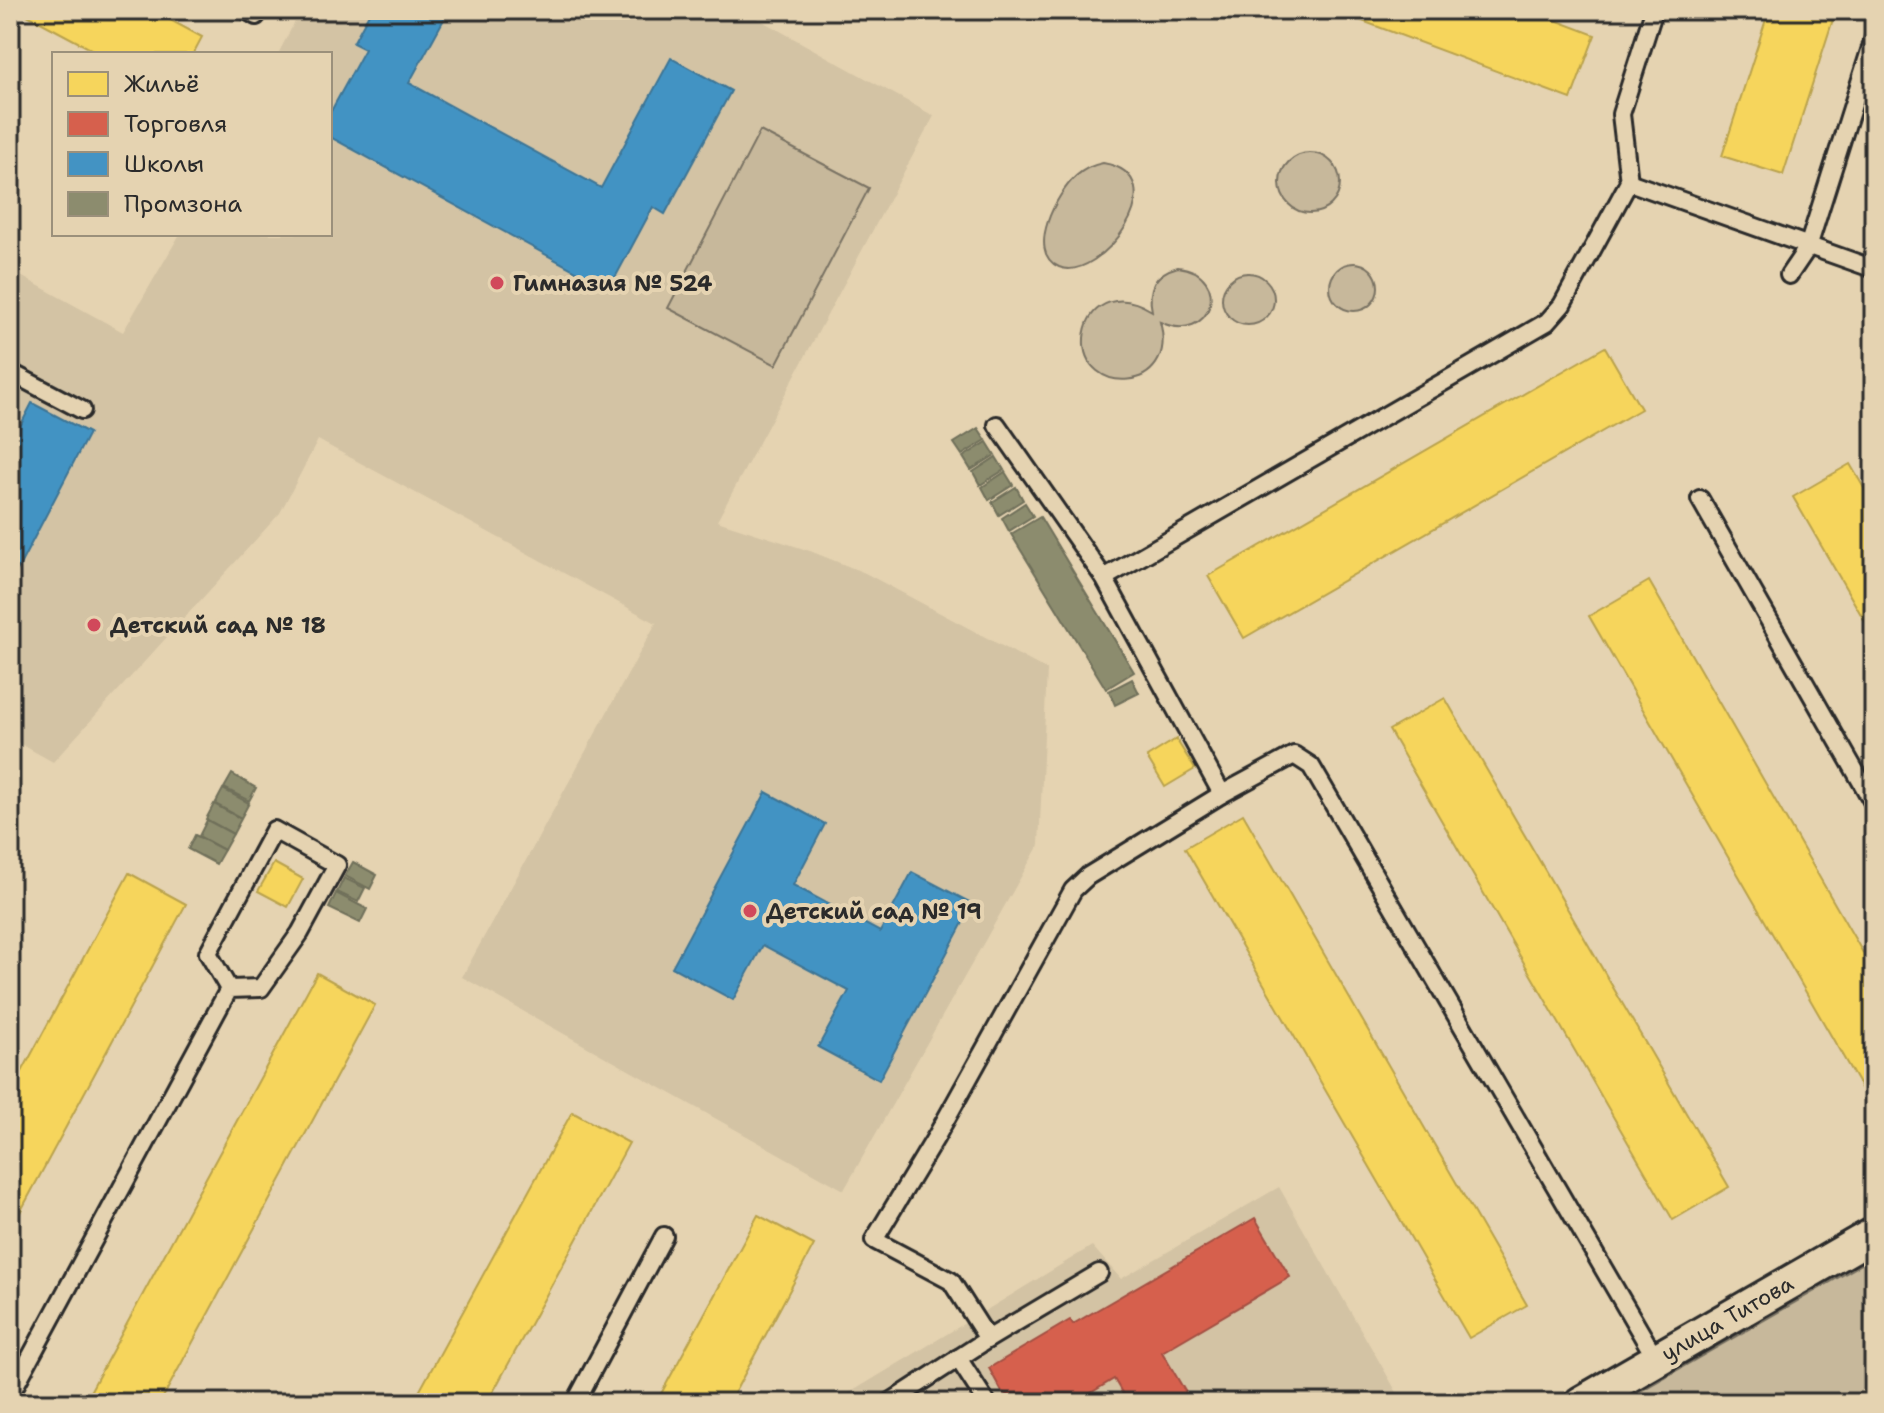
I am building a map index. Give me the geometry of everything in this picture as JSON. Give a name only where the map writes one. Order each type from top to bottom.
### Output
[{"type":"street","name":"улица Титова","points":[[1581,1403],[1874,1234]]},
{"type":"lane","points":[[1104,578],[1547,322],[1562,305],[1629,182],[1621,114],[1654,10]]},
{"type":"lane","points":[[1789,275],[1808,247],[1874,38]]},
{"type":"lane","points":[[1629,182],[1874,269]]},
{"type":"lane","points":[[10,372],[82,410]]},
{"type":"lane","points":[[997,425],[1104,578],[1222,794]]},
{"type":"lane","points":[[1700,499],[1874,804]]},
{"type":"lane","points":[[988,1339],[951,1281],[874,1240],[936,1137],[1073,890],[1088,876],[1222,794],[1294,755],[1311,766],[1656,1359]]},
{"type":"lane","points":[[274,830],[337,865],[300,933],[261,988],[229,989],[208,953],[274,830]]},
{"type":"lane","points":[[10,1395],[229,989]]},
{"type":"lane","points":[[575,1403],[664,1236]]},
{"type":"lane","points":[[889,1403],[1099,1273]]},
{"type":"lane","points":[[958,1358],[987,1403]]},
{"type":"shaded area","points":[[301,10],[742,10],[934,116],[717,521],[810,551],[865,573],[1047,670],[1039,845],[844,1190],[462,977],[656,623],[318,440],[280,513],[53,762],[10,738],[10,270],[123,332],[179,236],[332,236],[332,52],[279,52]]},
{"type":"shaded area","points":[[760,131],[869,188],[776,365],[668,308]]},
{"type":"shaded area","points":[[1310,153],[1321,155],[1331,162],[1338,172],[1338,194],[1331,204],[1321,211],[1310,213],[1299,211],[1289,204],[1282,194],[1280,183],[1282,172],[1289,162],[1299,155]]},
{"type":"shaded area","points":[[1103,163],[1125,172],[1135,187],[1134,206],[1126,226],[1112,245],[1094,260],[1076,268],[1059,267],[1049,259],[1045,249],[1044,236],[1053,208],[1076,176]]},
{"type":"shaded area","points":[[1354,263],[1371,270],[1378,287],[1371,304],[1354,311],[1337,304],[1330,287],[1337,270]]},
{"type":"shaded area","points":[[1178,267],[1195,272],[1206,282],[1210,306],[1203,317],[1193,325],[1178,327],[1160,322],[1162,346],[1156,364],[1144,375],[1128,380],[1112,378],[1097,371],[1087,357],[1084,338],[1093,313],[1107,303],[1120,300],[1140,304],[1152,311],[1154,283],[1164,273]]},
{"type":"shaded area","points":[[1248,273],[1266,281],[1274,299],[1266,317],[1248,325],[1230,317],[1222,299],[1230,281]]},
{"type":"shaded area","points":[[1279,1187],[1403,1403],[833,1403],[1092,1246],[1121,1279]]},
{"type":"shaded area","points":[[1874,1257],[1874,1403],[1620,1403]]},
{"type":"building: Жильё","points":[[18,10],[152,10],[202,37],[194,52],[96,52]]},
{"type":"building: Жильё","points":[[1333,10],[1529,10],[1595,35],[1571,99]]},
{"type":"building: Жильё","points":[[1769,10],[1836,10],[1783,175],[1722,156]]},
{"type":"building: Жильё","points":[[1605,347],[1641,409],[1244,638],[1208,576]]},
{"type":"building: Жильё","points":[[1850,464],[1874,505],[1874,637],[1793,497]]},
{"type":"building: Жильё","points":[[1649,581],[1874,972],[1874,1103],[1871,1105],[1589,616]]},
{"type":"building: Жильё","points":[[1445,698],[1729,1187],[1673,1220],[1389,730]]},
{"type":"building: Жильё","points":[[1176,739],[1195,769],[1165,787],[1147,757]]},
{"type":"building: Жильё","points":[[1243,814],[1527,1305],[1469,1338],[1185,848]]},
{"type":"building: Жильё","points":[[274,863],[303,879],[288,907],[258,891]]},
{"type":"building: Жильё","points":[[129,873],[186,904],[10,1231],[10,1094]]},
{"type":"building: Жильё","points":[[317,973],[375,1005],[160,1403],[84,1403]]},
{"type":"building: Жильё","points":[[572,1112],[629,1143],[567,1257],[487,1403],[413,1403]]},
{"type":"building: Жильё","points":[[758,1215],[814,1245],[729,1403],[656,1403]]},
{"type":"building: Торговля","points":[[1255,1218],[1290,1277],[1162,1352],[1192,1403],[1128,1403],[1114,1379],[1074,1403],[1023,1403],[1002,1392],[989,1368],[1070,1320],[1073,1324]]},
{"type":"building: Школы","points":[[371,10],[449,10],[409,83],[601,188],[671,58],[731,91],[665,214],[653,207],[609,289],[332,138],[332,109],[365,49],[353,43]]},
{"type":"building: Школы","points":[[32,403],[89,433],[10,584],[10,446]]},
{"type":"building: Школы","points":[[766,792],[825,824],[793,885],[880,932],[912,872],[973,904],[879,1080],[818,1047],[849,991],[763,945],[733,1000],[672,967]]},
{"type":"building: Промзона","points":[[978,428],[986,440],[962,455],[954,443]]},
{"type":"building: Промзона","points":[[987,442],[995,455],[971,470],[963,457]]},
{"type":"building: Промзона","points":[[996,457],[1004,470],[980,485],[973,472]]},
{"type":"building: Промзона","points":[[1005,472],[1013,485],[989,500],[982,487]]},
{"type":"building: Промзона","points":[[1016,487],[1023,500],[999,515],[992,502]]},
{"type":"building: Промзона","points":[[1025,503],[1033,516],[1009,531],[1002,518]]},
{"type":"building: Промзона","points":[[1040,517],[1134,672],[1106,689],[1011,534]]},
{"type":"building: Промзона","points":[[1132,679],[1139,693],[1115,705],[1109,691]]},
{"type":"building: Промзона","points":[[232,774],[256,788],[249,801],[224,788]]},
{"type":"building: Промзона","points":[[223,789],[249,803],[241,818],[215,804]]},
{"type":"building: Промзона","points":[[214,804],[241,819],[233,834],[206,819]]},
{"type":"building: Промзона","points":[[207,820],[233,834],[224,850],[199,836]]},
{"type":"building: Промзона","points":[[195,835],[224,850],[216,864],[188,849]]},
{"type":"building: Промзона","points":[[353,862],[377,875],[370,889],[345,876]]},
{"type":"building: Промзона","points":[[344,878],[365,888],[358,902],[337,892]]},
{"type":"building: Промзона","points":[[336,893],[367,909],[360,923],[329,908]]},
{"type":"place","name":"Гимназия № 524","points":[[497,283]]},
{"type":"place","name":"Детский сад № 18","points":[[94,625]]},
{"type":"place","name":"Детский сад № 19","points":[[750,911]]}]
